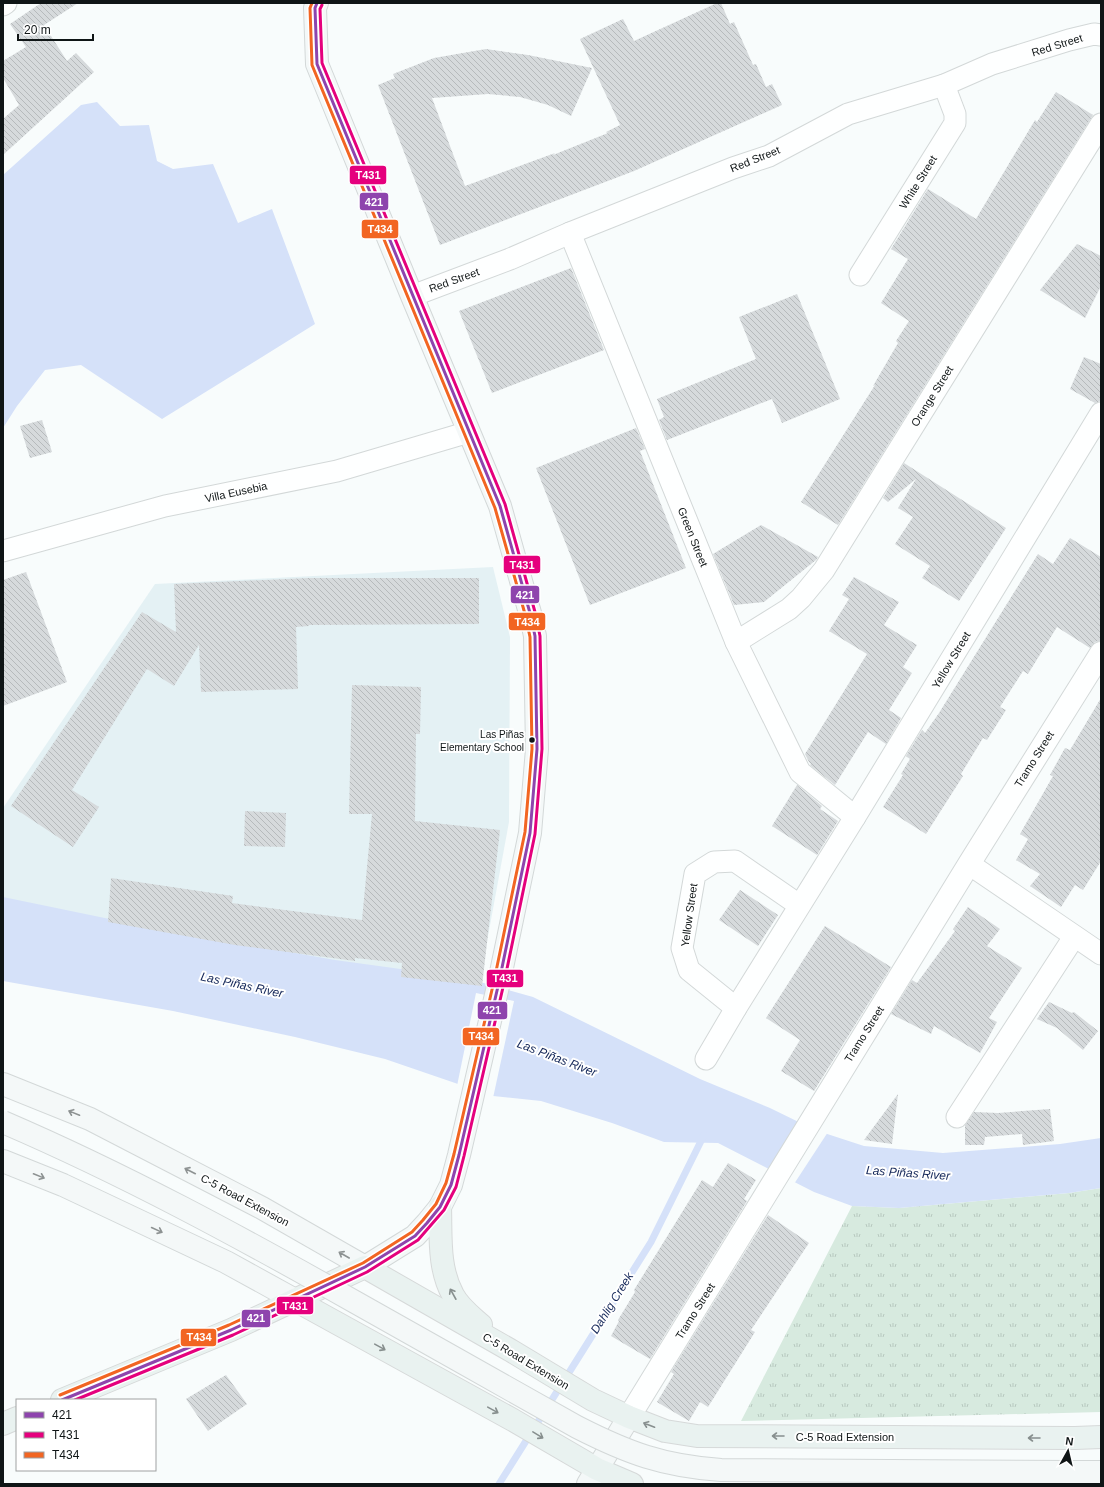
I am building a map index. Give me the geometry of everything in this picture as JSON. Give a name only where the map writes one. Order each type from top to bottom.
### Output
[{"type":"main road","points":[[64,1399],[218,1336],[365,1267],[415,1236],[440,1206],[451,1185],[471,1109],[530,833],[537,749],[535,636],[530,613],[500,506],[317,64],[315,8],[317,3]]},
{"type":"main road","name":"C-5 Road Extension","points":[[3,1084],[90,1119],[262,1208],[510,1350],[593,1400],[629,1418],[665,1431],[697,1436],[1101,1437]]},
{"type":"main road","points":[[3,1122],[168,1200],[243,1239],[577,1427],[612,1444],[654,1460],[695,1468],[721,1470],[1101,1472]]},
{"type":"main road","points":[[3,1161],[63,1185],[226,1262],[513,1420],[563,1450],[592,1477],[632,1484]]},
{"type":"main road","points":[[440,1206],[441,1258],[446,1280],[453,1296],[468,1314],[510,1350]]},
{"type":"main road","points":[[3,1424],[16,1418]]},
{"type":"main road","points":[[592,1477],[629,1418]]},
{"type":"street","name":"Red Street","points":[[412,296],[510,259],[570,233],[733,168],[769,156],[848,114],[944,85],[992,64],[1069,40],[1094,34],[1101,35]]},
{"type":"street","name":"White Street","points":[[860,275],[955,123],[955,114],[944,85]]},
{"type":"street","name":"Orange Street","points":[[736,642],[789,609],[801,598],[824,570],[1101,124]]},
{"type":"street","name":"Green Street","points":[[570,233],[736,642],[800,772],[855,817]]},
{"type":"street","name":"Yellow Street","points":[[706,1059],[1101,413]]},
{"type":"street","name":"Villa Eusebia","points":[[3,551],[165,506],[337,471],[469,432]]},
{"type":"street","name":"Tramo Street","points":[[629,1418],[969,864],[1101,653]]},
{"type":"street","name":"Yellow Street","points":[[736,1008],[689,970],[682,948],[695,874],[714,862],[735,861],[800,906]]},
{"type":"street","points":[[969,864],[1101,954]]},
{"type":"street","points":[[957,1116],[1074,937]]},
{"type":"shaded area","points":[[493,567],[510,637],[509,822],[479,985],[3,909],[3,808],[155,584]]},
{"type":"green space","points":[[1101,1188],[1101,1412],[741,1421],[852,1206],[899,1208],[1069,1193]]},
{"type":"water","points":[[97,102],[120,126],[149,125],[157,161],[173,169],[213,164],[238,223],[272,209],[315,324],[162,419],[81,365],[45,370],[17,406],[3,428],[3,175],[81,105]]},
{"type":"water","name":"Las Piñas River","points":[[3,897],[158,929],[335,960],[466,978],[533,997],[700,1079],[770,1108],[815,1130],[864,1146],[943,1153],[1060,1144],[1101,1138],[1101,1188],[1069,1193],[899,1208],[852,1206],[814,1192],[718,1143],[664,1142],[612,1123],[541,1101],[493,1096],[385,1059],[295,1037],[173,1011],[3,981]]},
{"type":"pier","points":[[476,993],[514,1001],[493,1098],[457,1086]]},
{"type":"pier","points":[[816,1128],[828,1132],[794,1184],[768,1171]]},
{"type":"building","points":[[41,3],[78,3],[44,25],[67,61],[76,53],[94,72],[3,155],[3,119],[19,105],[3,78],[3,61],[26,47],[10,24]]},
{"type":"building","points":[[717,3],[721,3],[730,24],[734,22],[753,65],[756,64],[766,87],[772,84],[782,105],[634,171],[440,245],[378,85],[395,78],[393,74],[434,58],[486,49],[528,55],[592,68],[571,116],[548,105],[520,97],[488,94],[432,98],[465,186],[555,153],[553,155],[608,133],[606,132],[620,125],[580,39],[623,19],[634,41]]},
{"type":"building","points":[[1056,92],[1093,115],[838,525],[801,502],[875,385],[873,386],[898,343],[896,341],[909,321],[881,303],[908,259],[891,249],[928,189],[976,219],[1035,120],[1037,122]]},
{"type":"building","points":[[1077,244],[1101,256],[1101,286],[1085,318],[1040,290]]},
{"type":"building","points":[[571,268],[604,350],[492,393],[459,311]]},
{"type":"building","points":[[797,294],[840,399],[782,423],[772,399],[667,440],[659,420],[664,417],[657,399],[756,359],[739,317]]},
{"type":"building","points":[[1084,357],[1101,364],[1101,401],[1095,403],[1070,389]]},
{"type":"building","points":[[42,420],[52,452],[30,458],[20,426]]},
{"type":"building","points":[[636,428],[645,449],[640,451],[686,568],[590,605],[536,468]]},
{"type":"building","points":[[904,463],[1006,528],[959,601],[922,578],[930,566],[895,544],[913,517],[898,508],[916,479],[888,502],[883,498]]},
{"type":"building","points":[[761,525],[818,557],[764,602],[734,605],[713,554]]},
{"type":"building","points":[[1070,538],[1101,557],[1101,639],[1100,641],[1095,642],[1090,648],[1057,627],[1028,674],[1023,671],[1000,707],[1006,710],[987,740],[983,738],[961,774],[963,776],[926,834],[883,807],[903,775],[901,774],[910,759],[906,756],[922,730],[925,733],[939,713],[1038,554],[1053,564]]},
{"type":"building","points":[[26,572],[67,682],[3,706],[3,580]]},
{"type":"building","points":[[854,577],[899,602],[884,625],[917,645],[903,667],[912,673],[889,710],[901,718],[886,744],[868,732],[835,785],[810,765],[811,764],[805,754],[867,654],[829,631],[849,599],[842,595]]},
{"type":"building","points":[[308,578],[479,578],[479,624],[309,625],[296,627],[298,689],[201,692],[199,645],[174,686],[147,669],[72,790],[99,807],[73,847],[11,806],[142,612],[176,632],[174,584]]},
{"type":"building","points":[[352,685],[421,687],[420,734],[416,734],[415,821],[500,830],[482,986],[401,977],[402,963],[355,958],[355,961],[235,945],[108,922],[111,878],[233,896],[232,903],[362,920],[372,814],[349,814]]},
{"type":"building","points":[[1101,698],[1101,861],[1083,890],[1075,885],[1061,907],[1030,886],[1040,874],[1016,860],[1028,839],[1020,834],[1053,776],[1050,775],[1065,748],[1070,750]]},
{"type":"building","points":[[797,785],[822,806],[820,809],[838,821],[817,855],[772,826]]},
{"type":"building","points":[[245,811],[286,813],[285,847],[244,846]]},
{"type":"building","points":[[740,890],[778,915],[758,946],[719,920]]},
{"type":"building","points":[[968,907],[1000,929],[987,946],[1022,968],[989,1018],[997,1022],[980,1053],[934,1026],[931,1034],[891,1014],[912,980],[917,983],[955,931],[953,929]]},
{"type":"building","points":[[825,926],[891,967],[814,1091],[781,1071],[800,1040],[766,1018]]},
{"type":"building","points":[[1049,1002],[1072,1013],[1074,1012],[1098,1031],[1083,1050],[1057,1028],[1037,1019]]},
{"type":"building","points":[[898,1094],[892,1144],[864,1140]]},
{"type":"building","points":[[1050,1109],[1054,1141],[1023,1145],[1022,1134],[985,1137],[984,1145],[965,1145],[965,1125],[974,1112],[998,1113]]},
{"type":"building","points":[[728,1163],[756,1180],[744,1199],[747,1201],[650,1359],[611,1336],[619,1321],[618,1320],[635,1292],[634,1290],[702,1180],[713,1187]]},
{"type":"building","points":[[768,1215],[809,1243],[751,1330],[755,1332],[708,1407],[700,1402],[689,1421],[657,1402],[674,1374],[671,1372]]},
{"type":"building","points":[[226,1375],[247,1404],[208,1431],[186,1399]]},
{"type":"waterway","name":"Dahlig Creek","points":[[499,1484],[651,1242],[704,1135]]},
{"type":"transit line","name":"T434","points":[[60,1395],[229,1325],[363,1263],[412,1232],[423,1220],[436,1204],[446,1183],[454,1154],[494,981],[525,832],[532,749],[530,637],[525,614],[495,508],[312,65],[310,8],[312,3]]},
{"type":"transit line","name":"421","points":[[64,1399],[231,1330],[365,1267],[415,1236],[427,1223],[440,1207],[451,1185],[459,1155],[499,982],[530,833],[537,749],[535,636],[530,613],[500,506],[317,64],[315,8],[317,3]]},
{"type":"transit line","name":"T431","points":[[77,1399],[233,1335],[367,1272],[418,1240],[444,1210],[456,1187],[464,1156],[504,983],[535,834],[542,749],[540,636],[535,612],[505,504],[322,63],[320,9],[322,5]]},
{"type":"place","name":"Las Piñas Elementary School","points":[[532,740]]}]
